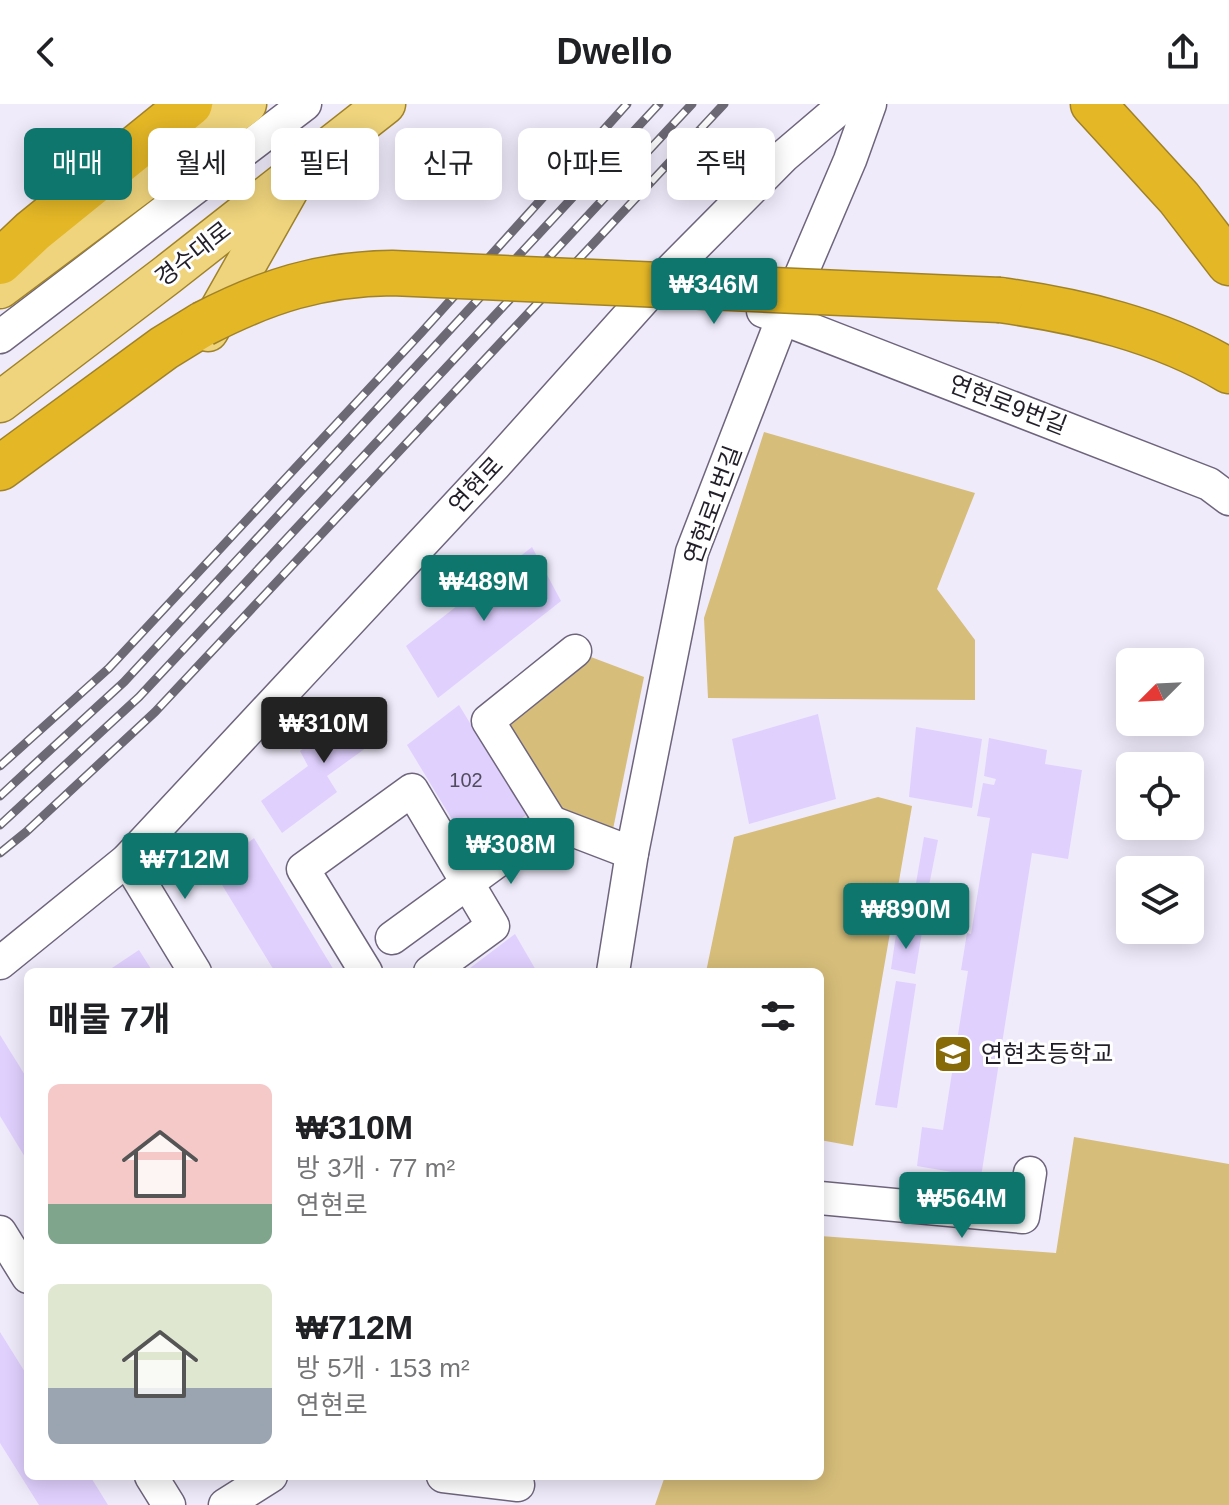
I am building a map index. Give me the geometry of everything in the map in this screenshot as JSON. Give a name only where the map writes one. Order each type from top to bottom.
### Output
[{"type":"highway","points":[[132,147],[173,104]]},
{"type":"highway","points":[[132,151],[190,104]]},
{"type":"highway","points":[[1093,104],[1179,198],[1229,263]]},
{"type":"highway","points":[[0,262],[72,200]]},
{"type":"highway","points":[[0,468],[164,348],[203,324],[274,290],[353,274],[392,273],[1000,300],[1058,308],[1109,320],[1229,371]]},
{"type":"main road","points":[[0,288],[246,104]]},
{"type":"main road","name":"경수대로","points":[[355,128],[385,104]]},
{"type":"main road","name":"경수대로","points":[[0,402],[271,194]]},
{"type":"main road","points":[[0,492],[202,342],[283,200]]},
{"type":"street","points":[[0,337],[305,104]]},
{"type":"street","name":"연현로","points":[[0,963],[127,860],[495,465],[660,281],[784,156],[845,104]]},
{"type":"street","name":"연현로1번길","points":[[614,968],[632,853],[692,552],[870,104]]},
{"type":"street","name":"연현로9번길","points":[[660,281],[783,317],[1209,484],[1229,499]]},
{"type":"street","points":[[575,651],[488,721],[551,822],[632,853]]},
{"type":"street","points":[[364,968],[303,869],[412,790],[493,926],[435,968]]},
{"type":"street","points":[[392,938],[551,822]]},
{"type":"street","points":[[127,860],[193,968]]},
{"type":"street","points":[[824,1198],[1023,1217],[1030,1173]]},
{"type":"street","points":[[153,1480],[169,1505]]},
{"type":"street","points":[[225,1505],[265,1480]]},
{"type":"street","points":[[472,1480],[516,1486]]},
{"type":"shaded area","points":[[764,432],[975,493],[937,589],[975,640],[975,700],[708,698],[704,618]]},
{"type":"shaded area","points":[[575,651],[644,677],[610,844],[551,822],[488,721]]},
{"type":"shaded area","points":[[878,797],[912,806],[853,1146],[824,1141],[824,968],[707,968],[734,837]]},
{"type":"shaded area","points":[[1074,1137],[1229,1164],[1229,1505],[655,1505],[664,1480],[824,1480],[824,1236],[1056,1253]]},
{"type":"building","points":[[532,547],[561,601],[438,698],[406,646]]},
{"type":"building","points":[[369,698],[388,732],[327,776],[337,792],[282,833],[261,801],[308,766],[300,751]]},
{"type":"building","points":[[459,705],[526,815],[473,854],[407,745]]},
{"type":"building","points":[[818,714],[836,799],[749,824],[732,739]]},
{"type":"building","points":[[916,727],[982,739],[972,808],[909,797]]},
{"type":"building","points":[[989,738],[1047,750],[1045,764],[1082,770],[1068,859],[1032,853],[981,1177],[917,1166],[922,1127],[943,1130],[968,971],[961,970],[967,933],[971,934],[990,818],[977,816],[983,783],[994,785],[996,779],[984,776]]},
{"type":"building","points":[[924,837],[938,840],[921,926],[909,924]]},
{"type":"building","points":[[254,838],[333,968],[273,968],[213,870]]},
{"type":"building","points":[[897,928],[922,932],[915,974],[891,969]]},
{"type":"building","points":[[515,934],[535,968],[470,968]]},
{"type":"building","points":[[139,950],[150,968],[112,968]]},
{"type":"building","points":[[896,981],[916,984],[897,1108],[875,1105]]},
{"type":"building","points":[[0,1035],[24,1074],[24,1155],[0,1116]]},
{"type":"building","points":[[0,1332],[24,1371],[24,1480],[92,1480],[108,1505],[39,1505],[0,1443]]},
{"type":"railway","points":[[0,766],[109,668],[421,333],[627,104]]},
{"type":"railway","points":[[0,796],[124,682],[659,104]]},
{"type":"railway","points":[[0,825],[139,697],[692,104]]},
{"type":"railway","points":[[0,853],[155,712],[724,104]]},
{"type":"place","name":"연현초등학교","points":[[953,1054]]}]
